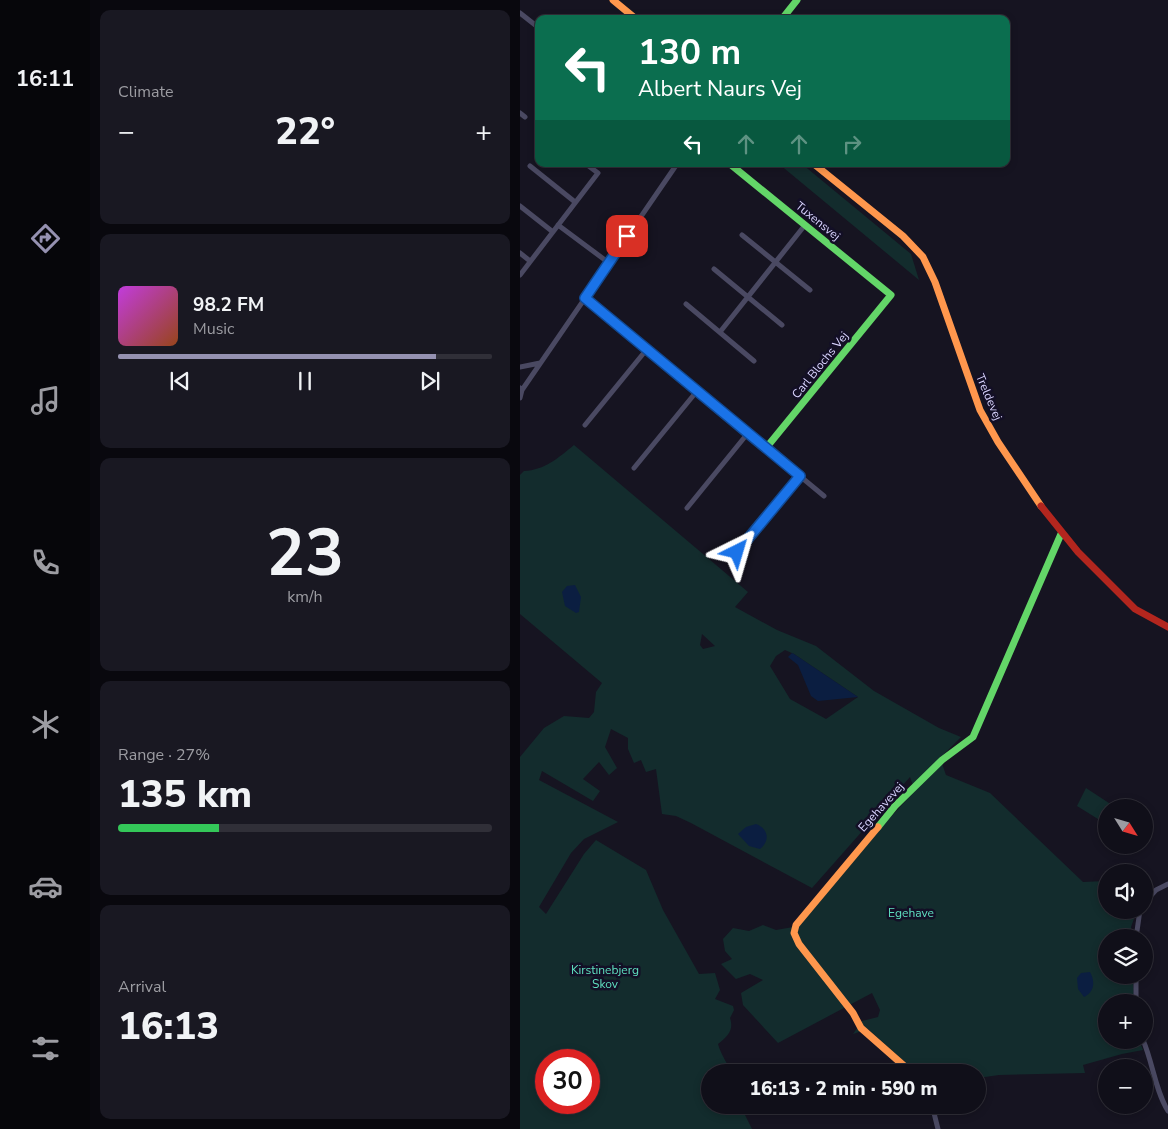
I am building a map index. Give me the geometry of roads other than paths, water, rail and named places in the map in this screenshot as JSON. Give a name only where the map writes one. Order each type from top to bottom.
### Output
[{"type":"street","points":[[613,0],[631,15]]},
{"type":"street","points":[[785,15],[797,0]]},
{"type":"street","points":[[520,13],[535,25]]},
{"type":"street","points":[[530,166],[575,202]]},
{"type":"street","points":[[520,275],[598,173],[590,167]]},
{"type":"street","points":[[520,398],[521,389],[675,167]]},
{"type":"street","name":"Tuxensvej","points":[[734,167],[891,295]]},
{"type":"street","name":"Treldevej","points":[[818,167],[903,236],[923,257],[938,290],[980,410],[998,442],[1061,534],[1124,600],[1144,615],[1168,627]]},
{"type":"street","points":[[520,206],[553,232]]},
{"type":"street","points":[[558,225],[609,263]]},
{"type":"street","points":[[720,332],[805,225]]},
{"type":"street","points":[[742,235],[810,290]]},
{"type":"street","points":[[520,253],[530,261]]},
{"type":"street","points":[[714,269],[782,325]]},
{"type":"street","name":"Carl Blochs Vej","points":[[766,448],[891,295]]},
{"type":"street","points":[[585,298],[824,496]]},
{"type":"street","points":[[686,304],[754,361]]},
{"type":"street","points":[[585,425],[647,349]]},
{"type":"street","points":[[520,368],[540,363]]},
{"type":"street","points":[[634,468],[697,391]]},
{"type":"street","points":[[687,508],[748,433]]},
{"type":"street","points":[[737,552],[800,476]]},
{"type":"street","name":"Egehavevej","points":[[902,1064],[861,1028],[853,1013],[799,944],[794,933],[796,925],[895,806],[942,760],[973,737],[1061,534]]},
{"type":"street","points":[[1153,893],[1168,884]]},
{"type":"street","points":[[1147,1049],[1160,1097],[1168,1111]]},
{"type":"street","points":[[934,1114],[938,1129]]},
{"type":"water","points":[[575,585],[581,597],[579,612],[576,613],[565,606],[562,592],[567,586]]},
{"type":"water","points":[[792,653],[858,697],[818,701],[811,696],[798,665],[788,657]]},
{"type":"water","points":[[756,824],[764,829],[767,835],[767,839],[760,849],[749,846],[738,834],[746,827]]},
{"type":"water","points":[[1090,972],[1093,986],[1088,995],[1084,997],[1078,989],[1077,978],[1081,973]]},
{"type":"park label","name":"Egehave","points":[[911,913]]},
{"type":"park label","name":"Kirstinebjerg Skov","points":[[605,977]]}]
